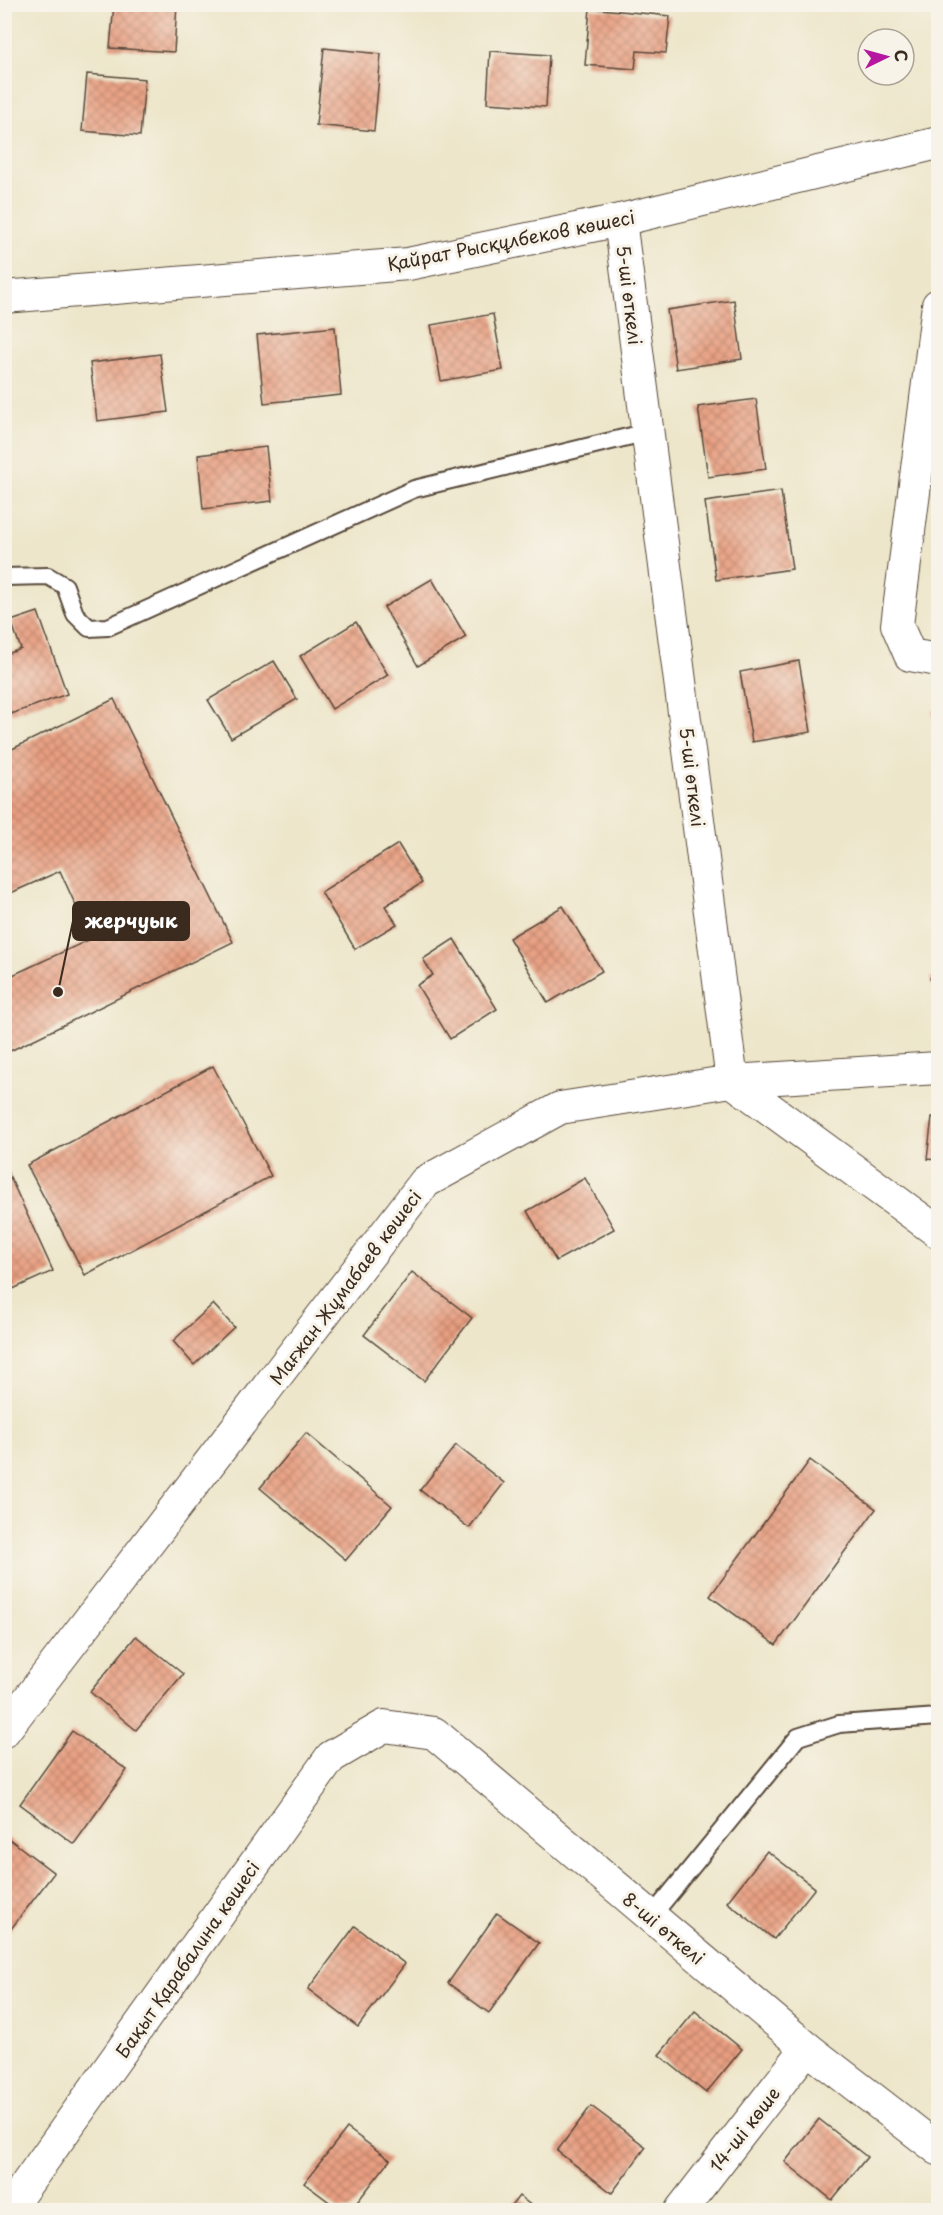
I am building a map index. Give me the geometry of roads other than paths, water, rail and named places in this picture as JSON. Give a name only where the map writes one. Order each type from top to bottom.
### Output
[{"type":"street","name":"Қайрат Рысқұлбеков көшесі","points":[[4,297],[408,264],[620,220],[939,143]]},
{"type":"street","name":"5-ші өткелі","points":[[620,220],[732,1081]]},
{"type":"street","points":[[924,658],[897,625],[939,305]]},
{"type":"street","name":"Мағжан Жұмабаев көшесі","points":[[4,1731],[425,1182],[560,1108],[732,1081],[939,1068]]},
{"type":"street","points":[[732,1081],[939,1232]]},
{"type":"street","name":"8-ші өткелі","points":[[384,1726],[434,1733],[807,2048],[939,2149]]},
{"type":"street","name":"Бақыт Қарабалина көшесі","points":[[8,2211],[331,1757],[384,1726]]},
{"type":"street","name":"14-ші көше","points":[[681,2211],[807,2048]]},
{"type":"lane","points":[[4,577],[48,576],[65,586],[75,614],[89,628],[108,627],[414,489],[648,432]]},
{"type":"lane","points":[[651,1917],[798,1737],[839,1724],[939,1718]]},
{"type":"place","name":"жерчуык","points":[[58,992]]}]
